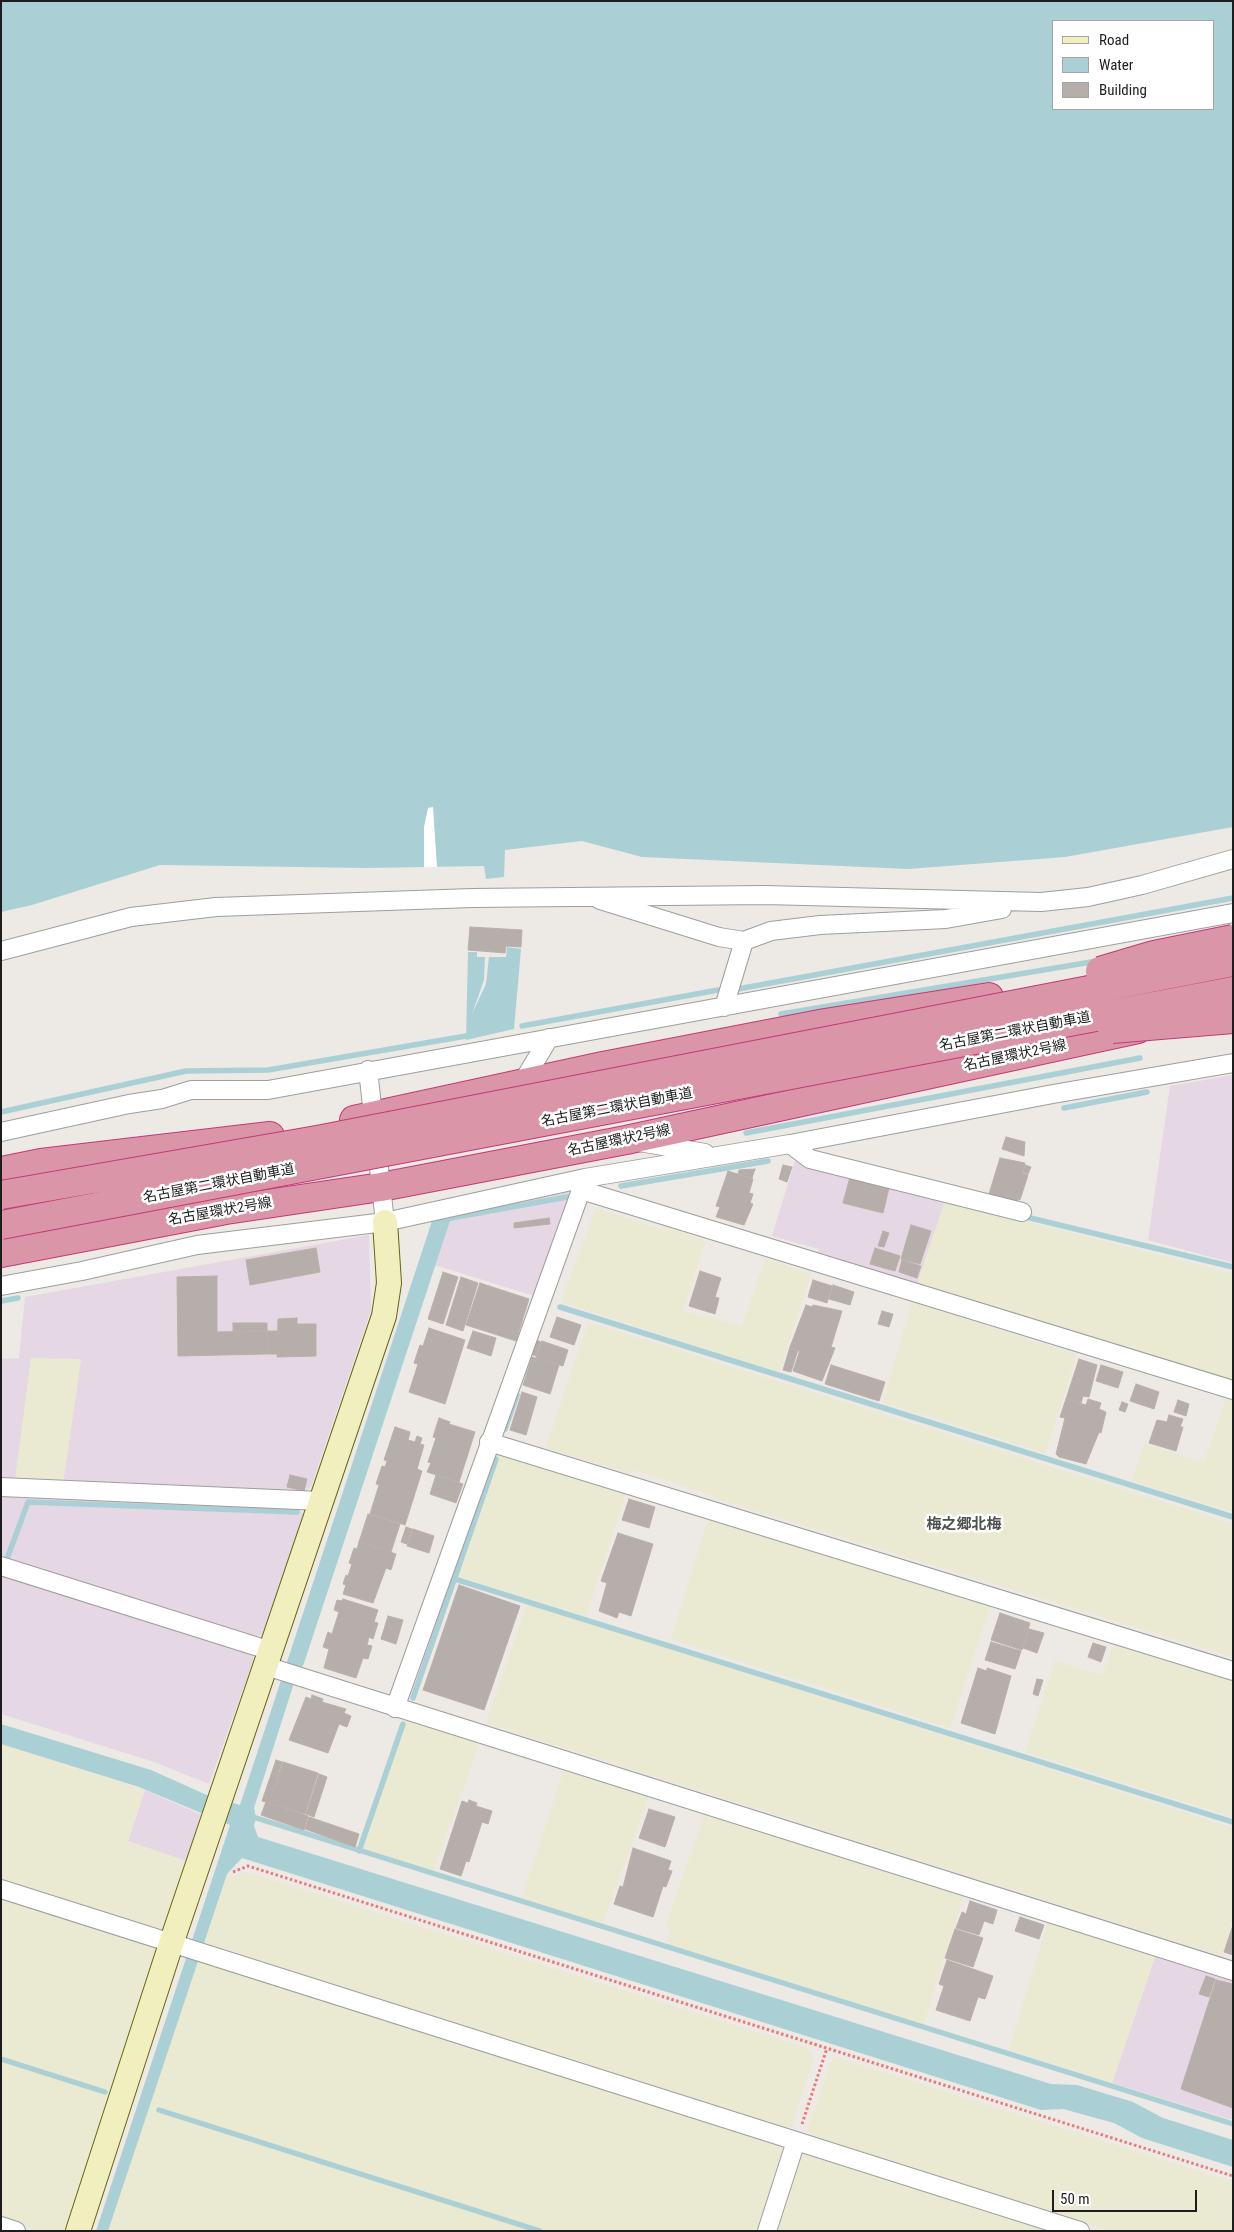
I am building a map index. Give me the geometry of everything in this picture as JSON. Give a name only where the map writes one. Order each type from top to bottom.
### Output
[{"type":"highway","points":[[950,1016],[1154,955],[1233,938]]},
{"type":"highway","points":[[1,1171],[41,1163],[282,1135],[522,1083],[825,1023],[1093,980],[1233,954]]},
{"type":"highway","name":"名古屋第二環状自動車道","points":[[1,1195],[317,1140],[1233,962]]},
{"type":"highway","name":"名古屋第二環状自動車道","points":[[1,1225],[1233,991]]},
{"type":"highway","name":"名古屋環状2号線","points":[[1,1253],[226,1210],[381,1187],[626,1140],[1233,1010]]},
{"type":"highway","points":[[971,1040],[1233,1020]]},
{"type":"street","points":[[588,896],[719,938],[744,941],[770,931],[820,925],[946,919],[1041,902],[1088,897],[1142,885],[1233,859]]},
{"type":"street","points":[[1,951],[131,917],[216,907],[588,896],[765,895],[1041,902]]},
{"type":"street","points":[[1,1132],[129,1104],[162,1099],[191,1090],[268,1090],[368,1070],[1233,914]]},
{"type":"street","points":[[724,1007],[744,941]]},
{"type":"street","points":[[522,1083],[549,1038]]},
{"type":"street","points":[[1,1286],[82,1271],[196,1245],[385,1222],[1053,1094],[1233,1063]]},
{"type":"street","points":[[78,2231],[177,1946],[212,1824],[272,1662],[320,1501],[384,1316],[389,1283],[385,1222],[368,1070]]},
{"type":"street","points":[[626,1140],[698,1152],[739,1153]]},
{"type":"street","points":[[790,1144],[810,1159],[1022,1212]]},
{"type":"street","points":[[583,1184],[1233,1390]]},
{"type":"street","points":[[395,1708],[583,1184]]},
{"type":"street","points":[[196,1245],[226,1210]]},
{"type":"street","points":[[489,1442],[1233,1671]]},
{"type":"street","points":[[1,1487],[320,1501]]},
{"type":"street","points":[[1,1566],[272,1662],[303,1678],[1233,1972]]},
{"type":"street","points":[[1,1890],[1080,2231]]},
{"type":"street","points":[[767,2231],[796,2141]]},
{"type":"street","points":[[1,2226],[16,2231]]},
{"type":"path","points":[[233,1872],[248,1866],[1233,2176]]},
{"type":"path","points":[[796,2141],[827,2048]]},
{"type":"shaded area","points":[[1233,1075],[1233,1263],[1148,1240],[1170,1086]]},
{"type":"shaded area","points":[[795,1161],[945,1201],[917,1284],[818,1252],[819,1249],[772,1236]]},
{"type":"shaded area","points":[[564,1191],[570,1193],[534,1296],[435,1265],[453,1211]]},
{"type":"shaded area","points":[[369,1235],[371,1310],[311,1487],[302,1492],[63,1483],[81,1359],[31,1359],[15,1481],[1,1481],[1,1359],[19,1358],[25,1297]]},
{"type":"shaded area","points":[[1,1495],[299,1509],[304,1516],[262,1635],[250,1639],[1,1559]]},
{"type":"shaded area","points":[[1,1576],[246,1650],[254,1658],[209,1784],[154,1762],[1,1714]]},
{"type":"shaded area","points":[[145,1790],[204,1816],[189,1862],[128,1841]]},
{"type":"shaded area","points":[[1155,1957],[1233,1981],[1233,2120],[1112,2083]]},
{"type":"green space","points":[[945,1201],[1233,1274],[1233,1381],[917,1284]]},
{"type":"green space","points":[[596,1208],[664,1231],[666,1227],[706,1241],[683,1311],[742,1326],[765,1259],[811,1274],[779,1372],[561,1302]]},
{"type":"green space","points":[[912,1302],[1077,1355],[1045,1453],[883,1402]]},
{"type":"green space","points":[[588,1322],[1233,1524],[1233,1657],[714,1498],[715,1496],[633,1470],[631,1473],[546,1448]]},
{"type":"green space","points":[[31,1358],[81,1359],[63,1483],[15,1481]]},
{"type":"green space","points":[[1226,1398],[1233,1401],[1233,1512],[1132,1481],[1144,1444],[1204,1463]]},
{"type":"green space","points":[[498,1453],[626,1493],[586,1616],[451,1574],[492,1456]]},
{"type":"green space","points":[[708,1520],[991,1604],[950,1728],[671,1639]]},
{"type":"green space","points":[[527,1603],[1233,1828],[1233,1921],[1222,1956],[486,1723]]},
{"type":"green space","points":[[1114,1643],[1233,1681],[1233,1817],[1025,1752],[1055,1661],[1102,1675]]},
{"type":"green space","points":[[406,1721],[480,1742],[433,1872],[361,1848]]},
{"type":"green space","points":[[1,1744],[145,1790],[128,1841],[189,1862],[168,1925],[157,1931],[1,1881]]},
{"type":"green space","points":[[564,1770],[649,1796],[602,1926],[521,1900]]},
{"type":"green space","points":[[705,1813],[964,1895],[923,2026],[666,1944],[670,1933],[666,1925]]},
{"type":"green space","points":[[246,1872],[807,2048],[814,2058],[792,2126],[784,2128],[204,1943],[227,1874],[233,1876]]},
{"type":"green space","points":[[1,1895],[157,1945],[160,1951],[67,2231],[39,2231],[1,2219]]},
{"type":"green space","points":[[1048,1921],[1155,1957],[1112,2083],[1009,2050]]},
{"type":"green space","points":[[197,1959],[779,2142],[785,2152],[758,2231],[108,2231]]},
{"type":"green space","points":[[838,2058],[1233,2182],[1233,2231],[1109,2231],[813,2137],[807,2130],[832,2059]]},
{"type":"green space","points":[[808,2152],[1057,2231],[776,2231],[802,2155]]},
{"type":"water","points":[[1,1],[1233,1],[1233,827],[1065,857],[908,869],[642,857],[582,841],[505,850],[504,877],[486,879],[484,866],[367,868],[160,865],[32,905],[1,912]]},
{"type":"water","points":[[507,947],[521,949],[514,1029],[466,1040],[468,952],[477,952],[477,957],[485,957],[484,980],[472,1014],[486,984],[489,957],[506,957]]},
{"type":"water","points":[[451,1218],[304,1663],[294,1683],[254,1808],[256,1818],[254,1826],[258,1837],[1051,2084],[1077,2085],[1133,2102],[1163,2118],[1233,2140],[1233,2167],[1142,2138],[1114,2123],[1063,2109],[1041,2110],[242,1858],[227,1874],[108,2231],[96,2231],[230,1825],[139,1787],[1,1744],[1,1724],[151,1770],[209,1796],[240,1805],[432,1221]]},
{"type":"pier","points":[[433,807],[437,867],[424,867],[424,827],[428,808]]},
{"type":"building","points":[[470,927],[522,930],[521,947],[506,946],[505,953],[468,950]]},
{"type":"building","points":[[1006,1137],[1025,1142],[1024,1156],[1002,1149]]},
{"type":"building","points":[[1000,1158],[1025,1163],[1022,1173],[1028,1175],[1020,1200],[1018,1199],[1017,1202],[989,1194]]},
{"type":"building","points":[[783,1165],[792,1167],[787,1182],[779,1179]]},
{"type":"building","points":[[1025,1165],[1031,1167],[1028,1174],[1023,1172]]},
{"type":"building","points":[[755,1169],[752,1178],[738,1174],[739,1170]]},
{"type":"building","points":[[728,1171],[753,1179],[749,1193],[753,1194],[750,1203],[753,1204],[744,1225],[716,1217],[720,1207],[716,1206]]},
{"type":"building","points":[[850,1177],[889,1188],[883,1213],[843,1203]]},
{"type":"building","points":[[549,1218],[550,1224],[514,1228],[514,1223]]},
{"type":"building","points":[[911,1225],[931,1231],[920,1264],[901,1259]]},
{"type":"building","points":[[883,1231],[889,1233],[884,1247],[878,1246]]},
{"type":"building","points":[[316,1248],[320,1272],[250,1285],[246,1260]]},
{"type":"building","points":[[875,1248],[900,1256],[895,1271],[870,1264]]},
{"type":"building","points":[[902,1260],[921,1266],[917,1278],[899,1272]]},
{"type":"building","points":[[700,1271],[721,1278],[715,1297],[719,1298],[715,1314],[689,1306]]},
{"type":"building","points":[[443,1272],[458,1277],[443,1324],[428,1319]]},
{"type":"building","points":[[217,1276],[217,1332],[267,1331],[267,1354],[178,1356],[177,1277]]},
{"type":"building","points":[[461,1277],[478,1283],[463,1331],[446,1325]]},
{"type":"building","points":[[813,1280],[832,1286],[827,1303],[808,1297]]},
{"type":"building","points":[[480,1283],[529,1299],[516,1341],[466,1325]]},
{"type":"building","points":[[833,1285],[854,1292],[850,1305],[829,1299]]},
{"type":"building","points":[[806,1305],[842,1311],[831,1347],[835,1348],[822,1381],[793,1371],[799,1350],[790,1347]]},
{"type":"building","points":[[882,1311],[893,1314],[889,1327],[878,1324]]},
{"type":"building","points":[[557,1317],[581,1325],[574,1345],[550,1337]]},
{"type":"building","points":[[297,1318],[297,1324],[316,1324],[316,1356],[277,1357],[278,1319]]},
{"type":"building","points":[[233,1323],[267,1323],[267,1331],[233,1331]]},
{"type":"building","points":[[429,1328],[465,1340],[445,1404],[409,1392],[418,1364],[414,1363],[420,1345],[423,1346]]},
{"type":"building","points":[[267,1331],[278,1331],[277,1354],[267,1354]]},
{"type":"building","points":[[473,1331],[496,1338],[491,1356],[467,1348]]},
{"type":"building","points":[[534,1339],[541,1342],[536,1356],[530,1354]]},
{"type":"building","points":[[542,1341],[568,1350],[563,1366],[536,1358]]},
{"type":"building","points":[[790,1347],[798,1350],[791,1372],[783,1370]]},
{"type":"building","points":[[532,1357],[559,1365],[550,1394],[523,1385]]},
{"type":"building","points":[[1079,1359],[1097,1365],[1089,1397],[1083,1396],[1081,1403],[1066,1399]]},
{"type":"building","points":[[831,1365],[885,1382],[879,1401],[825,1384]]},
{"type":"building","points":[[1101,1365],[1123,1372],[1118,1388],[1096,1381]]},
{"type":"building","points":[[1136,1384],[1159,1392],[1154,1409],[1130,1401]]},
{"type":"building","points":[[522,1392],[537,1397],[526,1435],[510,1430]]},
{"type":"building","points":[[1066,1399],[1086,1405],[1088,1399],[1101,1403],[1099,1409],[1106,1412],[1101,1433],[1099,1432],[1086,1464],[1059,1457],[1056,1454],[1065,1418],[1060,1417]]},
{"type":"building","points":[[1178,1400],[1189,1404],[1186,1416],[1174,1412]]},
{"type":"building","points":[[1122,1402],[1128,1404],[1125,1412],[1119,1410]]},
{"type":"building","points":[[1169,1415],[1183,1419],[1180,1427],[1183,1427],[1176,1451],[1149,1443],[1157,1420],[1167,1422]]},
{"type":"building","points":[[439,1418],[450,1422],[449,1424],[475,1432],[459,1482],[427,1472],[431,1463],[428,1462],[436,1438],[433,1437]]},
{"type":"building","points":[[395,1427],[410,1432],[408,1440],[415,1442],[417,1436],[422,1438],[420,1444],[424,1445],[417,1469],[422,1471],[405,1525],[370,1514],[379,1485],[376,1484],[382,1466],[385,1467],[387,1461],[384,1460]]},
{"type":"building","points":[[290,1475],[307,1479],[304,1491],[287,1487]]},
{"type":"building","points":[[436,1475],[463,1484],[456,1503],[430,1494]]},
{"type":"building","points":[[629,1499],[655,1507],[649,1528],[622,1520]]},
{"type":"building","points":[[368,1514],[400,1524],[391,1552],[359,1542]]},
{"type":"building","points":[[406,1527],[412,1529],[407,1544],[401,1542]]},
{"type":"building","points":[[413,1529],[434,1536],[429,1553],[407,1546]]},
{"type":"building","points":[[618,1533],[653,1544],[631,1616],[619,1612],[617,1618],[599,1611],[607,1583],[601,1581]]},
{"type":"building","points":[[359,1542],[396,1554],[391,1570],[386,1568],[373,1603],[343,1594],[346,1585],[343,1584],[352,1564],[349,1563],[354,1548],[357,1549]]},
{"type":"building","points":[[459,1585],[520,1606],[484,1710],[423,1690]]},
{"type":"building","points":[[343,1599],[378,1610],[374,1622],[378,1623],[373,1639],[369,1637],[367,1645],[372,1646],[368,1659],[363,1658],[356,1678],[324,1668],[329,1649],[323,1647],[328,1632],[332,1634],[339,1612],[334,1610],[337,1600],[342,1601]]},
{"type":"building","points":[[1000,1613],[1030,1623],[1022,1650],[991,1640]]},
{"type":"building","points":[[388,1616],[403,1620],[396,1644],[381,1639]]},
{"type":"building","points":[[1029,1629],[1044,1633],[1037,1653],[1023,1648]]},
{"type":"building","points":[[991,1642],[1021,1651],[1015,1669],[985,1660]]},
{"type":"building","points":[[1093,1643],[1106,1647],[1101,1662],[1088,1657]]},
{"type":"building","points":[[978,1668],[987,1671],[987,1668],[1011,1676],[995,1734],[961,1723]]},
{"type":"building","points":[[1037,1679],[1043,1680],[1038,1696],[1033,1694]]},
{"type":"building","points":[[312,1695],[323,1699],[322,1702],[346,1709],[344,1713],[351,1716],[347,1727],[339,1724],[328,1753],[289,1740],[306,1697],[311,1699]]},
{"type":"building","points":[[276,1760],[282,1762],[269,1803],[262,1801]]},
{"type":"building","points":[[283,1762],[318,1773],[305,1814],[269,1803]]},
{"type":"building","points":[[319,1774],[327,1777],[314,1817],[306,1814]]},
{"type":"building","points":[[469,1800],[477,1803],[476,1806],[492,1811],[488,1824],[482,1822],[469,1862],[466,1861],[461,1876],[440,1869],[462,1801],[468,1803]]},
{"type":"building","points":[[266,1802],[308,1816],[304,1830],[261,1815]]},
{"type":"building","points":[[649,1809],[675,1817],[665,1847],[639,1838]]},
{"type":"building","points":[[309,1817],[359,1834],[355,1847],[305,1829]]},
{"type":"building","points":[[633,1848],[671,1861],[668,1870],[672,1871],[666,1887],[663,1886],[653,1917],[614,1904],[620,1886],[623,1887]]},
{"type":"building","points":[[970,1901],[997,1910],[993,1924],[984,1921],[979,1935],[956,1928],[962,1912],[966,1914]]},
{"type":"building","points":[[1020,1917],[1044,1925],[1039,1939],[1015,1931]]},
{"type":"building","points":[[1233,1928],[1233,1955],[1224,1952]]},
{"type":"building","points":[[955,1929],[983,1938],[973,1967],[945,1958]]},
{"type":"building","points":[[947,1960],[993,1976],[985,1999],[978,1997],[970,2021],[936,2010],[944,1986],[939,1984]]},
{"type":"building","points":[[1206,1976],[1215,1979],[1209,1997],[1199,1994]]},
{"type":"building","points":[[1216,1980],[1233,1984],[1233,2108],[1181,2089]]},
{"type":"waterway","points":[[738,989],[1233,898]]},
{"type":"waterway","points":[[781,1014],[1097,961]]},
{"type":"waterway","points":[[522,1026],[718,990]]},
{"type":"waterway","points":[[1,1112],[186,1071],[268,1070],[472,1035]]},
{"type":"waterway","points":[[746,1133],[1140,1058]]},
{"type":"waterway","points":[[1064,1108],[1147,1092]]},
{"type":"waterway","points":[[621,1186],[768,1161]]},
{"type":"waterway","points":[[451,1218],[567,1197]]},
{"type":"waterway","points":[[1022,1216],[1233,1267]]},
{"type":"waterway","points":[[1,1301],[18,1298]]},
{"type":"waterway","points":[[560,1307],[1233,1517]]},
{"type":"waterway","points":[[505,1429],[517,1395]]},
{"type":"waterway","points":[[413,1698],[496,1459]]},
{"type":"waterway","points":[[8,1556],[28,1502],[297,1512]]},
{"type":"waterway","points":[[455,1579],[1233,1822]]},
{"type":"waterway","points":[[359,1851],[403,1724]]},
{"type":"waterway","points":[[250,1816],[1233,2124]]},
{"type":"waterway","points":[[1,2059],[105,2092]]},
{"type":"waterway","points":[[159,2110],[540,2231]]},
{"type":"district","name":"梅之郷北梅","points":[[964,1525]]}]
